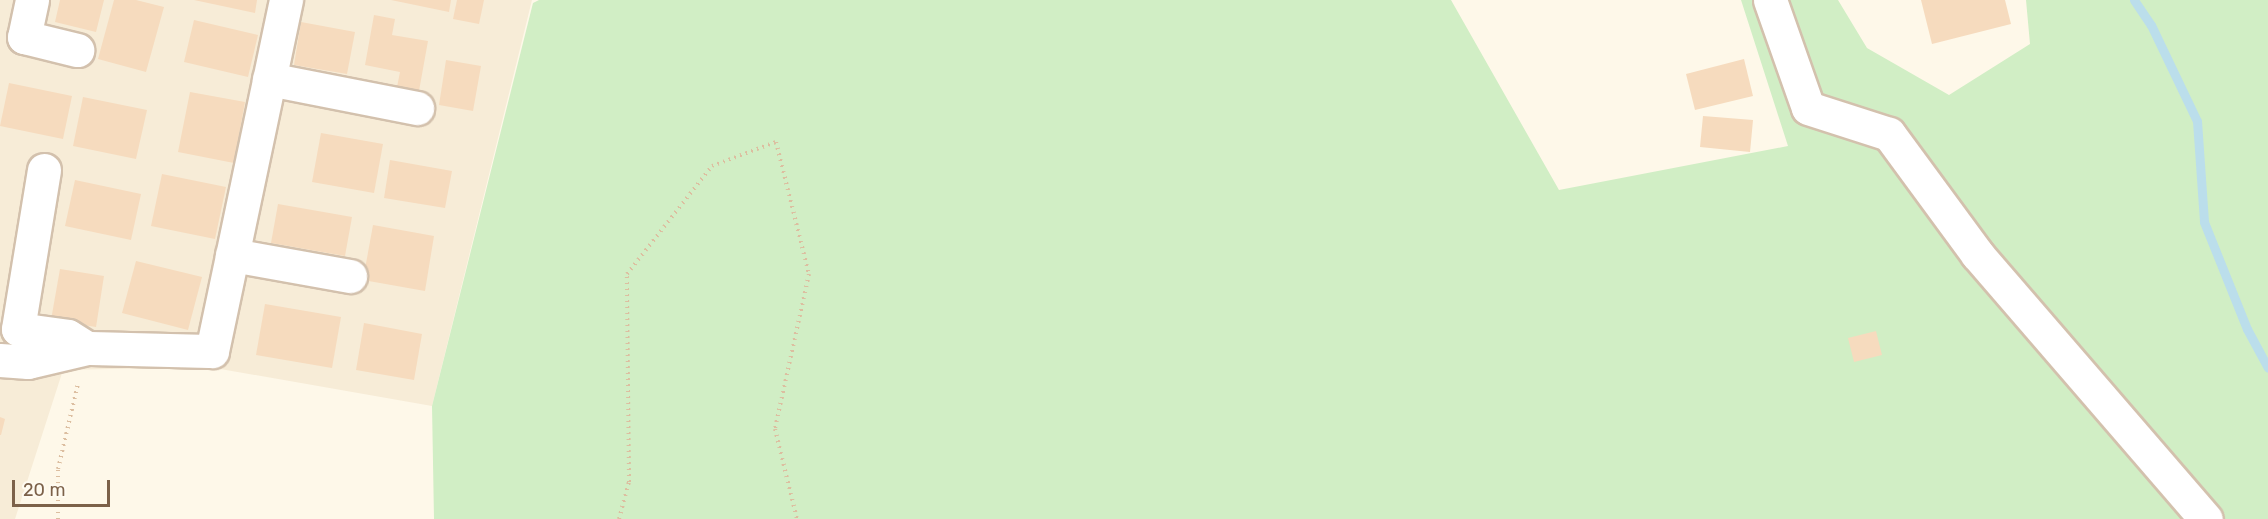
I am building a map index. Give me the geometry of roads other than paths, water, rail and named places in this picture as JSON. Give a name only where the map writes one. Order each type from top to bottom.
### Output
[{"type":"street","points":[[32,0],[24,38],[77,50]]},
{"type":"street","points":[[0,360],[28,362],[87,348],[212,351],[286,0]]},
{"type":"street","points":[[1770,0],[1808,108],[1889,134],[1977,254],[2206,519]]},
{"type":"street","points":[[269,79],[417,108]]},
{"type":"street","points":[[44,170],[18,330],[68,336],[87,348]]},
{"type":"street","points":[[232,255],[350,276]]},
{"type":"waterway","points":[[2134,0],[2151,25],[2197,121],[2204,222],[2247,329],[2268,368]]}]
